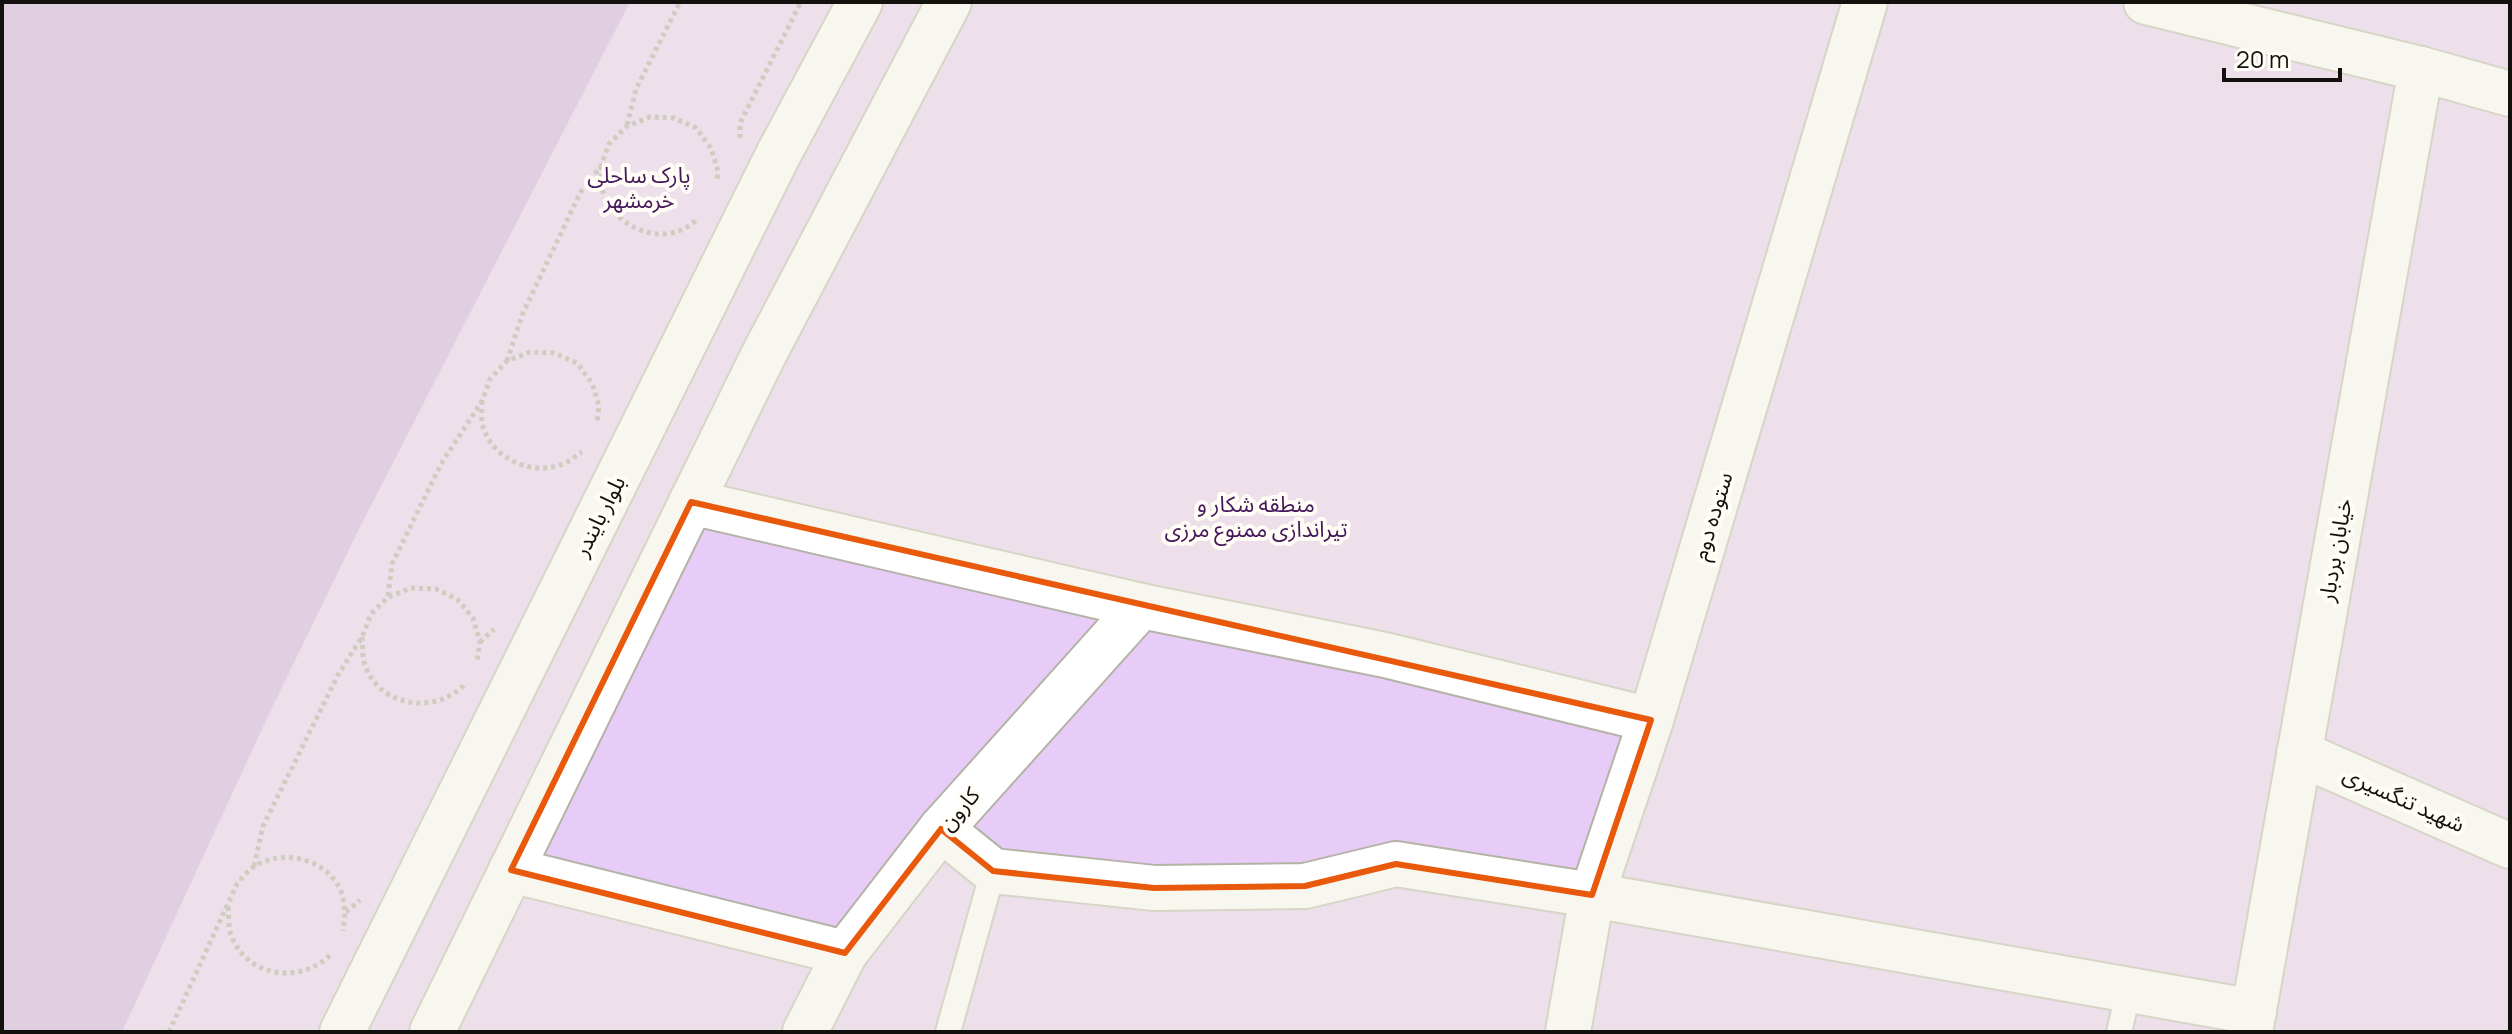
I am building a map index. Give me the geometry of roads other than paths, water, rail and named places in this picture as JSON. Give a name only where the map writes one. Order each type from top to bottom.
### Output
[{"type":"street","name":"بلوار بایندر","points":[[342,1032],[771,169],[860,2]]},
{"type":"street","points":[[432,1032],[777,329],[949,2]]},
{"type":"street","name":"ستوده دوم","points":[[1568,1032],[1592,895],[1651,720],[1865,2]]},
{"type":"street","points":[[2146,2],[2421,69],[2510,94]]},
{"type":"street","name":"خیابان بردبار","points":[[2252,1022],[2421,69]]},
{"type":"street","points":[[691,502],[1141,606],[1385,655],[1651,720]]},
{"type":"street","name":"کارون","points":[[805,1032],[845,953],[941,829],[1141,606]]},
{"type":"street","name":"شهید تنگسیری","points":[[2299,753],[2510,846]]},
{"type":"street","points":[[941,829],[993,871],[1154,888],[1260,887],[1305,886],[1396,864],[1592,895],[2129,990],[2252,1022]]},
{"type":"street","points":[[511,870],[845,953]]},
{"type":"lane","points":[[948,1032],[993,871]]},
{"type":"lane","points":[[2119,1032],[2129,990]]},
{"type":"park label","name":"پارک ساحلی خرمشهر","points":[[639,188]]},
{"type":"park label","name":"منطقه شکار و تیراندازی ممنوع مرزی","points":[[1256,516]]}]
